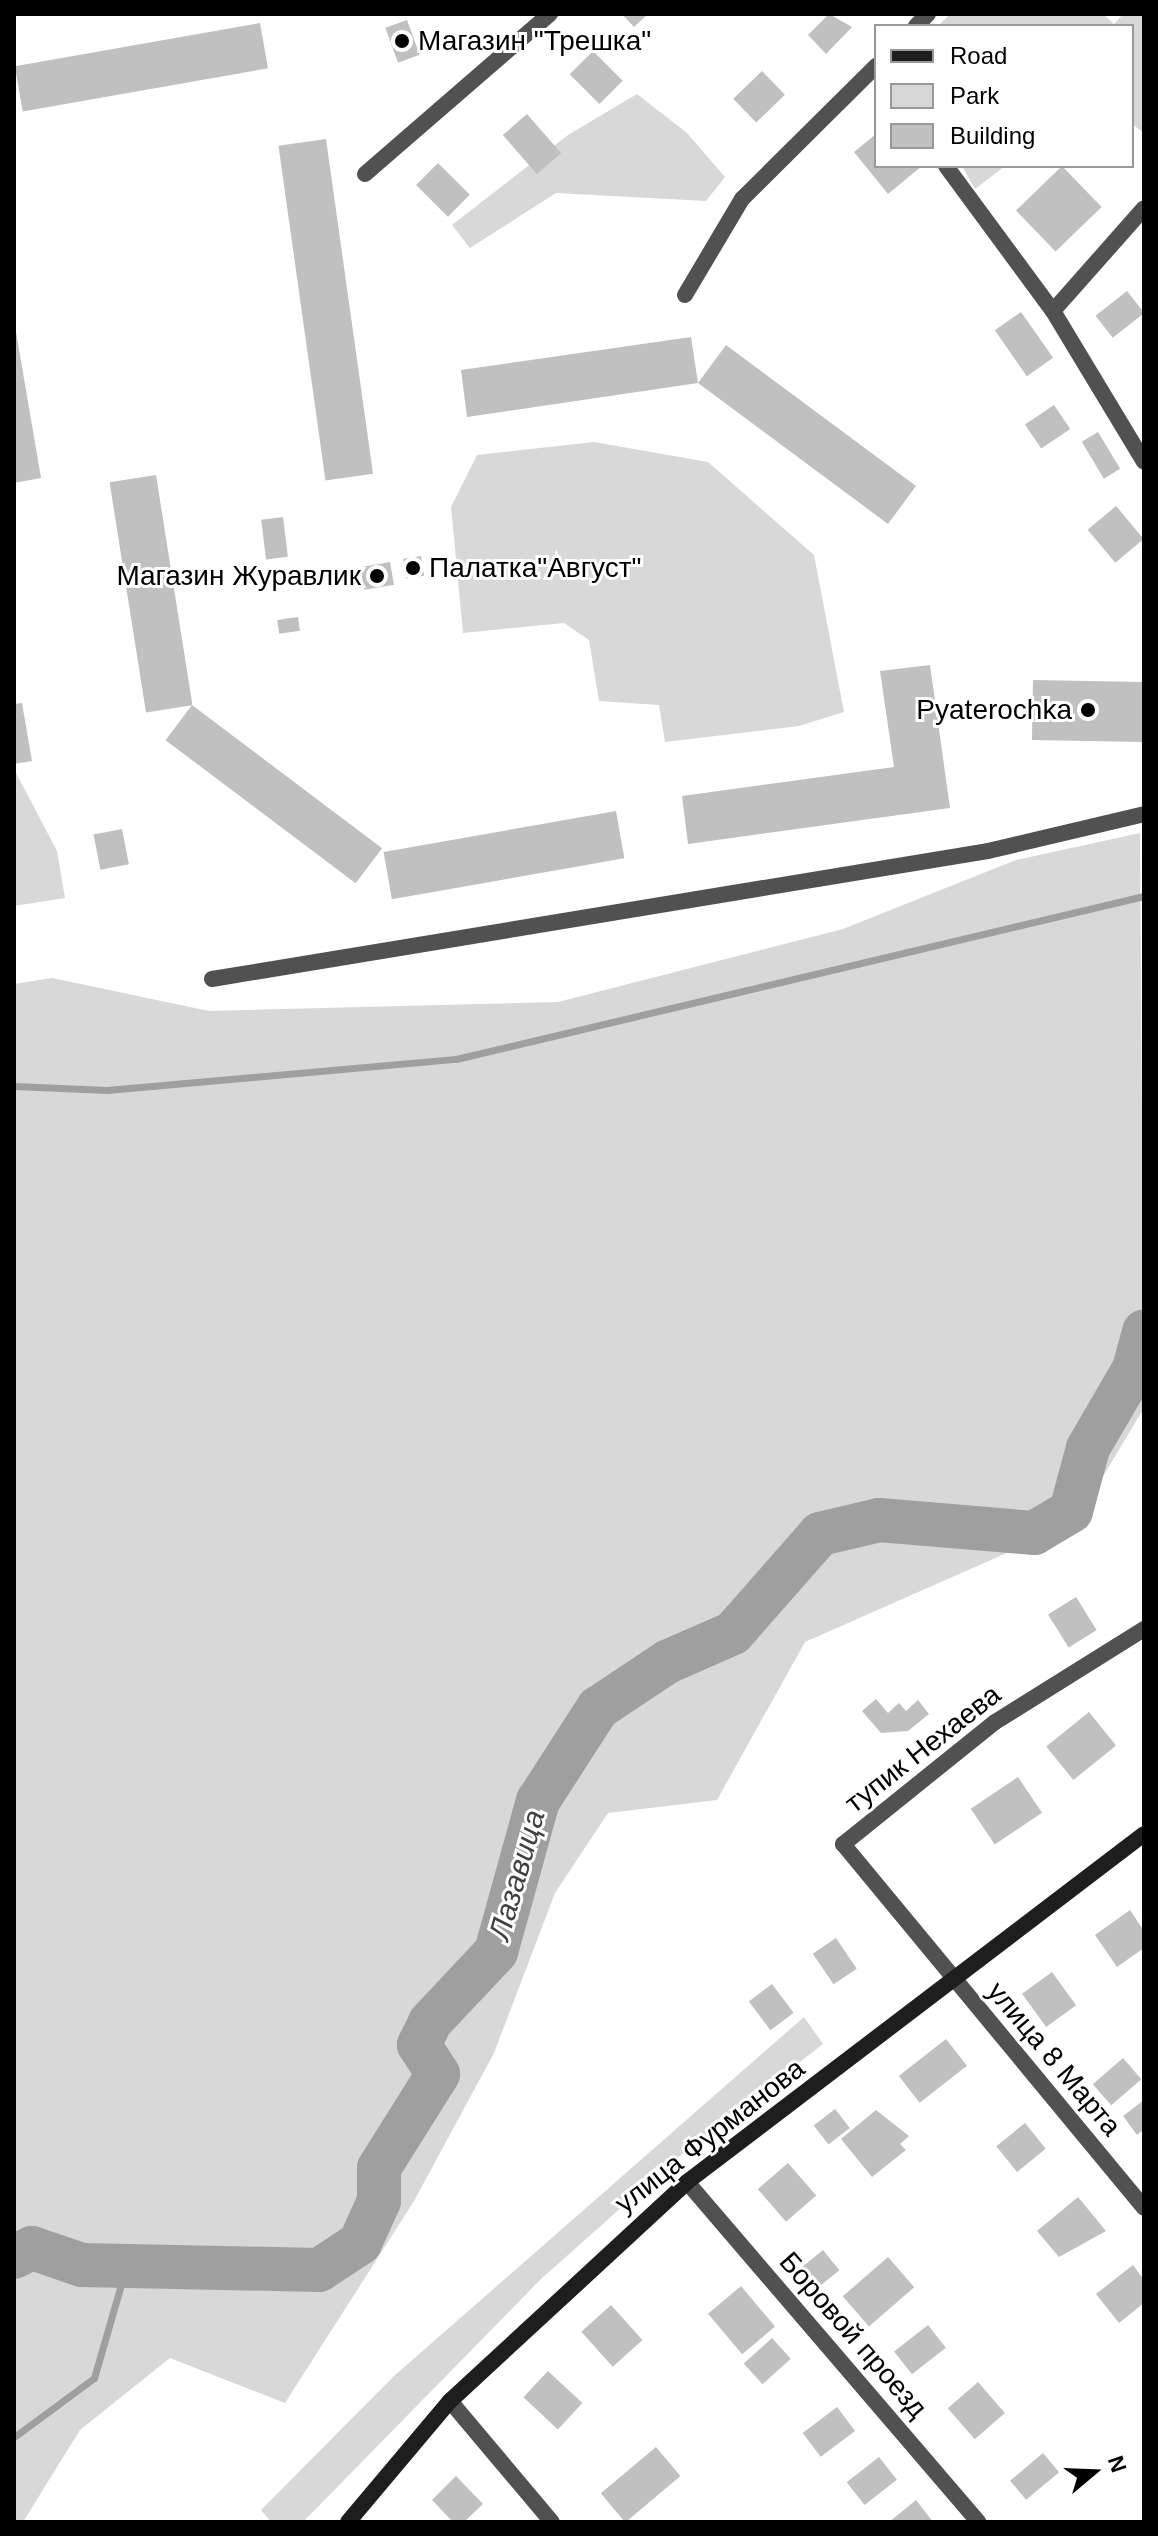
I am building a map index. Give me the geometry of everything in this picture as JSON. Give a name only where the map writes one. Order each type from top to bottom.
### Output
[{"type":"main road","name":"улица Фурманова","points":[[348,2522],[450,2401],[687,2182],[1144,1834]]},
{"type":"street","points":[[365,174],[550,14]]},
{"type":"street","points":[[685,295],[742,199],[874,69]]},
{"type":"street","points":[[947,168],[1053,311],[1144,462]]},
{"type":"street","points":[[1053,311],[1144,208]]},
{"type":"street","points":[[212,979],[988,851],[1144,814]]},
{"type":"street","name":"тупик Нехаева","points":[[954,1981],[843,1844],[995,1722],[1144,1629]]},
{"type":"street","name":"улица 8 Марта","points":[[954,1981],[1144,2208]]},
{"type":"street","name":"Боровой проезд","points":[[687,2182],[978,2522]]},
{"type":"street","points":[[450,2401],[552,2522]]},
{"type":"green space","points":[[950,14],[1103,14],[1114,24],[940,24]]},
{"type":"green space","points":[[1123,14],[1144,14],[1144,133],[1134,126],[1134,24],[1114,24]]},
{"type":"green space","points":[[637,94],[687,133],[725,177],[706,201],[556,193],[470,248],[452,225],[568,135]]},
{"type":"green space","points":[[963,168],[1002,168],[975,189]]},
{"type":"green space","points":[[594,442],[708,462],[814,555],[844,712],[799,726],[665,742],[659,705],[599,701],[589,640],[564,623],[463,633],[451,507],[477,455]]},
{"type":"green space","points":[[14,769],[57,851],[65,898],[14,906]]},
{"type":"green space","points":[[1140,833],[1144,1408],[1075,1523],[805,1642],[717,1800],[608,1813],[555,1893],[494,2053],[414,2201],[285,2403],[170,2358],[80,2430],[23,2522],[14,2522],[14,984],[52,978],[209,1011],[558,1002],[843,929],[1016,860]]},
{"type":"green space","points":[[804,2017],[823,2044],[677,2158],[541,2279],[303,2522],[271,2522],[261,2510],[394,2376]]},
{"type":"building","points":[[622,14],[648,14],[634,27]]},
{"type":"building","points":[[829,14],[852,27],[826,54],[808,35]]},
{"type":"building","name":"Магазин \"Трешка\"","points":[[407,20],[420,55],[398,63],[385,28]]},
{"type":"building","points":[[260,23],[268,68],[23,112],[15,66]]},
{"type":"building","points":[[593,51],[623,81],[599,104],[570,74]]},
{"type":"building","points":[[762,71],[785,95],[756,123],[733,99]]},
{"type":"building","points":[[527,114],[561,153],[537,174],[503,135]]},
{"type":"building","points":[[874,136],[874,168],[920,168],[888,194],[854,152]]},
{"type":"building","points":[[326,139],[373,474],[326,480],[278,146]]},
{"type":"building","points":[[438,163],[470,195],[448,217],[416,185]]},
{"type":"building","points":[[1060,168],[1064,168],[1102,207],[1056,251],[1016,210]]},
{"type":"building","points":[[1127,291],[1144,313],[1113,338],[1095,316]]},
{"type":"building","points":[[1021,312],[1053,358],[1027,376],[995,330]]},
{"type":"building","points":[[14,320],[41,478],[14,483]]},
{"type":"building","points":[[691,337],[698,383],[467,417],[461,370]]},
{"type":"building","points":[[726,345],[916,486],[888,524],[698,383]]},
{"type":"building","points":[[1054,405],[1070,429],[1041,449],[1025,425]]},
{"type":"building","points":[[1098,432],[1120,469],[1104,479],[1082,442]]},
{"type":"building","points":[[156,475],[192,705],[146,712],[110,482]]},
{"type":"building","points":[[1116,506],[1144,539],[1115,563],[1088,530]]},
{"type":"building","points":[[283,517],[288,557],[266,559],[261,520]]},
{"type":"building","name":"Палатка\"Август\"","points":[[421,556],[424,576],[406,579],[403,559]]},
{"type":"building","name":"Магазин Журавлик","points":[[390,562],[394,585],[364,590],[360,567]]},
{"type":"building","points":[[298,617],[300,631],[279,634],[277,620]]},
{"type":"building","points":[[930,665],[950,808],[688,844],[682,796],[894,767],[880,671]]},
{"type":"building","name":"Pyaterochka","points":[[1033,680],[1144,682],[1143,742],[1032,740]]},
{"type":"building","points":[[22,703],[32,761],[14,764],[14,704]]},
{"type":"building","points":[[192,705],[382,848],[356,883],[166,740]]},
{"type":"building","points":[[616,811],[624,858],[392,899],[384,852]]},
{"type":"building","points":[[122,829],[129,864],[100,870],[94,835]]},
{"type":"building","points":[[1076,1597],[1097,1630],[1069,1648],[1048,1614]]},
{"type":"building","points":[[876,1699],[888,1713],[899,1703],[906,1711],[918,1700],[929,1714],[908,1731],[881,1733],[862,1711]]},
{"type":"building","points":[[1089,1712],[1116,1745],[1073,1780],[1046,1747]]},
{"type":"building","points":[[1018,1777],[1042,1813],[995,1845],[971,1809]]},
{"type":"building","points":[[1130,1910],[1144,1931],[1144,1948],[1117,1967],[1095,1935]]},
{"type":"building","points":[[836,1938],[857,1969],[833,1984],[813,1954]]},
{"type":"building","points":[[1052,1972],[1076,2005],[1046,2027],[1022,1994]]},
{"type":"building","points":[[772,1984],[794,2013],[771,2030],[749,2001]]},
{"type":"building","points":[[946,2039],[967,2066],[920,2103],[899,2076]]},
{"type":"building","points":[[1123,2058],[1141,2079],[1111,2105],[1093,2084]]},
{"type":"building","points":[[1144,2100],[1144,2129],[1137,2135],[1123,2116]]},
{"type":"building","points":[[835,2109],[850,2128],[828,2145],[814,2126]]},
{"type":"building","points":[[876,2110],[909,2136],[900,2144],[906,2150],[872,2177],[841,2139]]},
{"type":"building","points":[[1025,2123],[1046,2149],[1017,2172],[996,2146]]},
{"type":"building","points":[[788,2163],[816,2195],[786,2222],[758,2189]]},
{"type":"building","points":[[1078,2197],[1106,2231],[1059,2257],[1037,2231]]},
{"type":"building","points":[[823,2250],[839,2270],[816,2289],[800,2269]]},
{"type":"building","points":[[888,2257],[914,2287],[869,2327],[843,2296]]},
{"type":"building","points":[[1133,2265],[1144,2280],[1144,2303],[1119,2323],[1096,2294]]},
{"type":"building","points":[[741,2286],[775,2327],[742,2354],[708,2314]]},
{"type":"building","points":[[611,2305],[642,2340],[613,2367],[581,2332]]},
{"type":"building","points":[[928,2325],[946,2348],[912,2374],[894,2351]]},
{"type":"building","points":[[772,2338],[791,2359],[762,2384],[744,2363]]},
{"type":"building","points":[[548,2371],[582,2403],[558,2429],[523,2397]]},
{"type":"building","points":[[978,2382],[1005,2413],[975,2439],[948,2408]]},
{"type":"building","points":[[837,2407],[855,2431],[821,2457],[803,2433]]},
{"type":"building","points":[[656,2447],[680,2476],[626,2522],[601,2493]]},
{"type":"building","points":[[1043,2453],[1059,2472],[1026,2500],[1010,2481]]},
{"type":"building","points":[[879,2457],[897,2480],[865,2505],[847,2482]]},
{"type":"building","points":[[456,2476],[483,2504],[464,2522],[453,2522],[432,2500]]},
{"type":"building","points":[[916,2500],[933,2522],[889,2522]]},
{"type":"waterway","points":[[14,1086],[107,1090],[456,1059],[1144,896]]},
{"type":"waterway","name":"Лазавица","points":[[14,2257],[32,2248],[82,2265],[319,2270],[360,2243],[379,2201],[379,2168],[438,2074],[419,2045],[430,2022],[496,1952],[538,1801],[598,1708],[667,1662],[733,1633],[820,1534],[879,1520],[1034,1533],[1071,1511],[1088,1448],[1134,1369],[1144,1331]]},
{"type":"waterway","points":[[14,2437],[94,2378],[126,2267]]},
{"type":"place","name":"Магазин \"Трешка\"","points":[[402,41]]},
{"type":"place","name":"Палатка\"Август\"","points":[[413,568]]},
{"type":"place","name":"Магазин Журавлик","points":[[377,576]]},
{"type":"place","name":"Pyaterochka","points":[[1088,710]]}]
